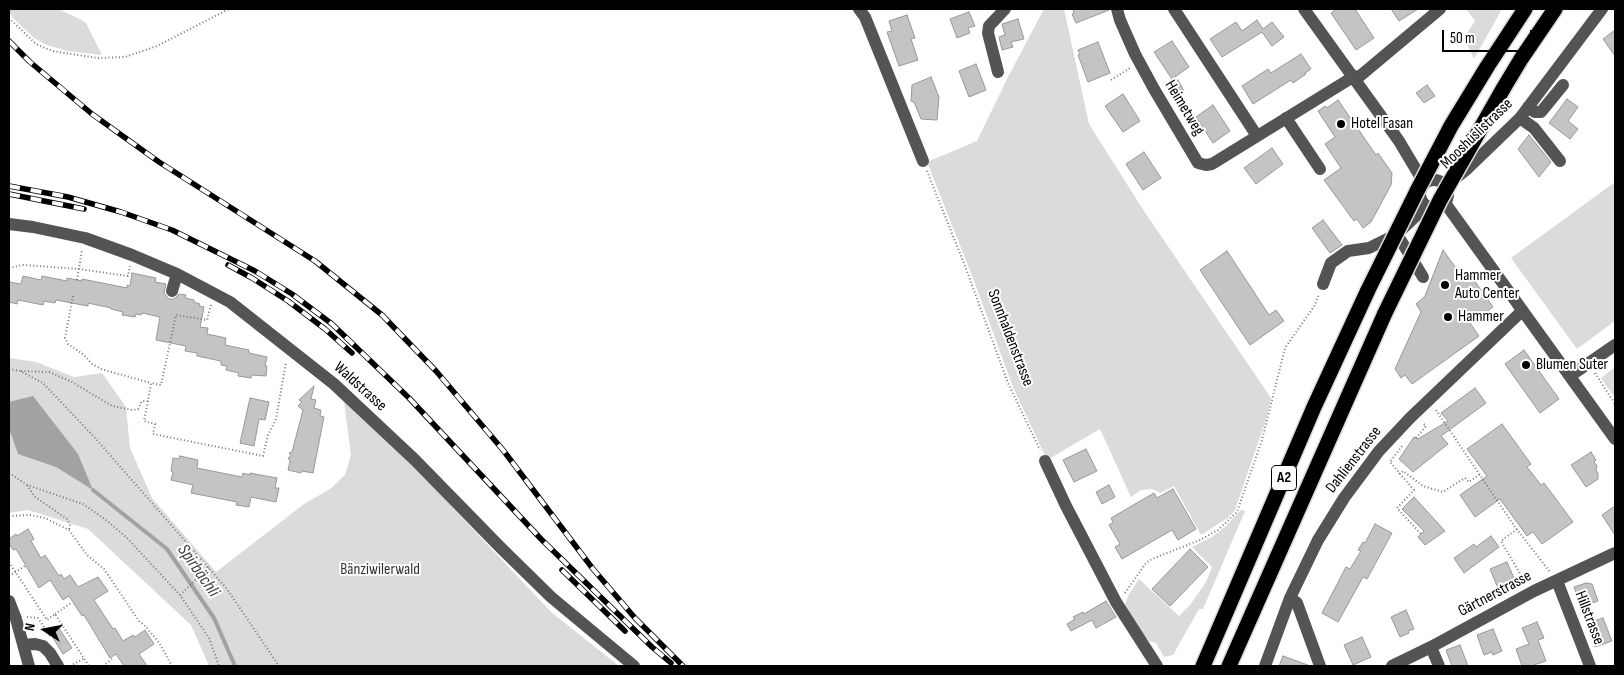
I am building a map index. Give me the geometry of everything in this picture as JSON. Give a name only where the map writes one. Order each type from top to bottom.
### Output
[{"type":"highway","name":"A2","points":[[1203,666],[1318,398],[1368,290],[1451,126],[1525,9]]},
{"type":"highway","name":"A2","points":[[1229,666],[1385,313],[1440,200],[1521,59],[1555,9]]},
{"type":"street","points":[[998,72],[988,33],[989,26],[1006,9]]},
{"type":"street","name":"Heimetweg","points":[[1117,9],[1120,20],[1154,89],[1198,162],[1206,165],[1212,164],[1353,77],[1360,76],[1440,9]]},
{"type":"street","points":[[1174,9],[1257,136]]},
{"type":"street","points":[[1304,9],[1406,153],[1424,182]]},
{"type":"street","name":"Mooshüslistrasse","points":[[1445,185],[1467,170],[1520,118],[1602,9]]},
{"type":"street","points":[[865,12],[923,161]]},
{"type":"street","points":[[1528,107],[1535,112],[1542,112],[1563,86]]},
{"type":"street","points":[[1286,118],[1320,168]]},
{"type":"street","points":[[1520,118],[1534,128],[1560,162]]},
{"type":"street","points":[[1433,179],[1445,185],[1448,196],[1445,203],[1439,207],[1433,208],[1424,205],[1420,200],[1420,188],[1424,182],[1433,179]]},
{"type":"street","points":[[1445,203],[1615,439]]},
{"type":"street","points":[[1323,284],[1331,264],[1348,251],[1369,248],[1398,234],[1424,205]]},
{"type":"street","name":"Waldstrasse","points":[[9,224],[85,238],[176,274],[230,302],[334,384],[416,460],[501,548],[551,596],[634,666]]},
{"type":"street","points":[[1398,234],[1423,277]]},
{"type":"street","points":[[172,291],[176,274]]},
{"type":"street","name":"Dahlienstrasse","points":[[1265,666],[1290,598],[1318,540],[1344,498],[1379,451],[1414,414],[1522,311]]},
{"type":"street","points":[[1570,376],[1615,345]]},
{"type":"street","points":[[1045,461],[1116,602],[1156,664]]},
{"type":"street","name":"Gärtnerstrasse","points":[[1392,666],[1531,593],[1615,553]]},
{"type":"street","name":"Hillstrasse","points":[[1557,581],[1590,666]]},
{"type":"street","points":[[1290,598],[1297,602],[1320,666]]},
{"type":"street","points":[[9,601],[30,666]]},
{"type":"street","points":[[23,645],[35,644],[42,646],[50,653],[58,666]]},
{"type":"street","points":[[1431,647],[1439,666]]},
{"type":"path","points":[[9,18],[36,44],[52,51],[107,58],[125,57],[157,46],[229,9]]},
{"type":"path","points":[[1111,80],[1140,63]]},
{"type":"path","name":"Sonnhaldenstrasse","points":[[923,161],[965,266],[1008,383],[1045,461]]},
{"type":"path","points":[[77,280],[83,245]]},
{"type":"path","points":[[9,268],[22,265],[79,269],[128,276],[131,261]]},
{"type":"path","points":[[1116,602],[1146,563],[1206,537],[1218,530],[1237,512],[1262,440],[1285,348],[1315,305],[1323,284]]},
{"type":"path","points":[[73,296],[65,338],[68,344],[101,369],[161,385],[176,315],[207,320],[216,295]]},
{"type":"path","points":[[151,383],[144,421],[155,424],[154,434],[263,456],[268,435],[276,419],[286,362]]},
{"type":"path","points":[[9,369],[50,372],[72,382],[112,406],[132,410],[138,409],[142,401],[148,402]]},
{"type":"path","points":[[1601,369],[1594,374],[1615,404]]},
{"type":"path","points":[[20,371],[43,383],[96,439],[209,567],[255,629],[279,666]]},
{"type":"path","points":[[1430,399],[1517,529],[1557,581]]},
{"type":"path","points":[[1414,414],[1426,426],[1416,438]]},
{"type":"path","points":[[1405,442],[1390,462],[1414,490],[1397,508],[1421,534]]},
{"type":"path","points":[[1399,474],[1403,471],[1423,486],[1443,492],[1465,478],[1469,482],[1480,474]]},
{"type":"path","points":[[9,473],[27,486],[83,504],[127,538],[180,595],[209,638],[219,666]]},
{"type":"path","points":[[27,486],[34,496],[68,519],[69,530]]},
{"type":"path","points":[[9,516],[30,515],[45,518],[69,530],[88,555],[104,569],[139,621],[158,641],[172,666]]},
{"type":"path","points":[[1517,529],[1501,541],[1531,593]]},
{"type":"path","points":[[9,562],[47,620],[72,603]]},
{"type":"path","points":[[9,576],[25,566]]},
{"type":"path","points":[[180,595],[209,567]]},
{"type":"path","points":[[55,614],[89,666]]},
{"type":"path","points":[[70,666],[84,658]]},
{"type":"path","points":[[103,666],[112,659]]},
{"type":"green space","points":[[9,9],[58,9],[80,19],[86,23],[102,55],[67,51],[47,45],[34,38],[14,19],[9,13]]},
{"type":"green space","points":[[1044,9],[1064,9],[1089,124],[1142,208],[1271,398],[1266,420],[1235,510],[1229,517],[1201,535],[1174,486],[1160,493],[1152,489],[1141,490],[1131,497],[1100,429],[1047,460],[1013,387],[973,278],[927,162],[977,141]]},
{"type":"green space","points":[[1466,9],[1502,9],[1474,59],[1464,38],[1475,21]]},
{"type":"green space","points":[[1615,182],[1615,321],[1577,349],[1511,258]]},
{"type":"green space","name":"Bänziwilerwald","points":[[9,358],[36,362],[74,377],[102,373],[126,407],[130,448],[152,498],[216,572],[304,504],[330,489],[345,475],[351,455],[344,402],[391,442],[551,612],[619,666],[209,666],[191,625],[88,529],[28,510],[9,513]]},
{"type":"green space","points":[[1615,367],[1615,398],[1601,378]]},
{"type":"green space","points":[[1241,510],[1245,511],[1203,609],[1199,609],[1173,655],[1164,657],[1156,643],[1149,641],[1136,627],[1125,604],[1129,594],[1139,579],[1179,616],[1190,605],[1206,582],[1212,567],[1192,547],[1212,537],[1225,527]]},
{"type":"shaded area","points":[[33,396],[78,454],[93,490],[56,467],[18,454],[9,431],[9,402]]},
{"type":"building","points":[[1073,9],[1109,10],[1076,23],[1072,14],[1074,13]]},
{"type":"building","points":[[1337,9],[1355,9],[1374,38],[1356,50],[1331,13]]},
{"type":"building","points":[[1391,9],[1418,9],[1399,21]]},
{"type":"building","points":[[969,12],[975,26],[968,28],[970,33],[957,38],[950,19]]},
{"type":"building","points":[[907,15],[915,38],[911,39],[918,60],[899,66],[887,32],[892,31],[889,21]]},
{"type":"building","points":[[1018,19],[1024,39],[1011,42],[1013,47],[1002,50],[999,37],[1005,35],[1002,24]]},
{"type":"building","points":[[1257,20],[1263,29],[1272,22],[1284,37],[1272,46],[1262,32],[1222,57],[1210,39],[1236,22],[1242,31]]},
{"type":"building","points":[[1615,30],[1615,56],[1603,39]]},
{"type":"building","points":[[1172,41],[1189,67],[1172,79],[1154,52]]},
{"type":"building","points":[[1098,42],[1110,73],[1088,82],[1078,50]]},
{"type":"building","points":[[1301,54],[1311,69],[1293,83],[1291,80],[1253,104],[1242,86],[1268,69],[1271,73]]},
{"type":"building","points":[[976,64],[986,90],[969,97],[959,71]]},
{"type":"building","points":[[931,77],[939,97],[937,120],[921,119],[914,102],[911,101],[912,85]]},
{"type":"building","points":[[1178,80],[1184,91],[1173,97],[1167,87]]},
{"type":"building","points":[[1427,85],[1435,96],[1424,103],[1416,93]]},
{"type":"building","points":[[1123,94],[1140,121],[1123,132],[1105,106]]},
{"type":"building","points":[[1567,99],[1578,107],[1568,121],[1578,129],[1570,139],[1549,123]]},
{"type":"building","points":[[1338,100],[1376,155],[1378,153],[1392,173],[1391,185],[1371,222],[1363,228],[1357,219],[1354,221],[1324,180],[1341,168],[1325,144],[1335,137],[1318,111],[1325,106],[1327,108]]},
{"type":"building","points":[[1213,105],[1230,131],[1213,143],[1196,117]]},
{"type":"building","points":[[1529,135],[1551,162],[1539,177],[1518,149]]},
{"type":"building","points":[[1272,148],[1283,164],[1256,184],[1244,168]]},
{"type":"building","points":[[1144,152],[1161,178],[1143,190],[1126,164]]},
{"type":"building","points":[[1323,220],[1342,245],[1330,253],[1312,228]]},
{"type":"building","name":"Hammer","points":[[1443,250],[1463,278],[1469,273],[1493,307],[1470,323],[1479,336],[1412,384],[1405,375],[1401,378],[1395,369],[1421,312],[1416,304],[1425,296]]},
{"type":"building","points":[[1227,251],[1269,315],[1276,310],[1284,321],[1250,345],[1200,270]]},
{"type":"building","points":[[132,273],[156,278],[155,282],[166,284],[164,293],[169,299],[174,299],[179,294],[186,295],[185,298],[194,300],[194,302],[200,304],[199,306],[204,307],[200,327],[208,328],[207,334],[226,338],[225,345],[249,350],[249,353],[267,357],[265,366],[267,366],[266,376],[252,375],[251,378],[238,376],[239,373],[226,370],[227,366],[221,365],[221,361],[197,356],[197,353],[185,351],[186,346],[156,340],[160,317],[142,313],[141,315],[136,314],[135,317],[122,315],[123,312],[88,303],[88,306],[56,300],[55,303],[44,301],[43,305],[18,300],[17,304],[9,302],[9,282],[21,284],[23,276],[41,280],[42,276],[67,281],[67,278],[82,281],[82,279],[127,288],[127,285],[130,286]]},
{"type":"building","points":[[1524,350],[1559,399],[1540,413],[1505,364]]},
{"type":"building","points":[[314,386],[311,399],[316,400],[314,408],[321,410],[320,416],[324,417],[313,473],[302,471],[301,473],[288,470],[290,461],[288,458],[291,456],[289,453],[292,452],[303,410],[298,406],[302,402],[299,400]]},
{"type":"building","points":[[1475,388],[1486,403],[1441,436],[1448,444],[1413,472],[1399,459],[1414,437],[1418,439],[1448,421],[1441,413]]},
{"type":"building","points":[[250,398],[269,402],[265,420],[259,419],[254,446],[240,443]]},
{"type":"building","points":[[1502,424],[1531,464],[1527,467],[1541,485],[1544,483],[1573,522],[1542,544],[1533,532],[1527,536],[1500,499],[1475,517],[1460,495],[1487,476],[1467,449]]},
{"type":"building","points":[[1086,449],[1097,471],[1074,482],[1063,460]]},
{"type":"building","points":[[1591,452],[1596,460],[1594,462],[1597,466],[1598,479],[1586,487],[1571,465]]},
{"type":"building","points":[[180,456],[198,460],[197,468],[242,477],[243,473],[250,475],[250,473],[277,478],[275,488],[279,488],[276,502],[251,497],[249,507],[236,505],[237,502],[191,493],[193,485],[171,480],[173,458],[179,459]]},
{"type":"building","points":[[1109,485],[1115,497],[1102,504],[1096,492]]},
{"type":"building","points":[[1173,489],[1196,529],[1178,540],[1172,530],[1122,559],[1115,547],[1120,544],[1109,525],[1113,522],[1111,518],[1154,493],[1157,498]]},
{"type":"building","points":[[1414,497],[1445,531],[1425,545],[1418,537],[1424,531],[1402,509]]},
{"type":"building","points":[[1615,506],[1615,535],[1602,515]]},
{"type":"building","points":[[1375,524],[1392,533],[1367,579],[1363,577],[1338,622],[1322,613],[1346,567],[1350,569],[1361,551],[1358,550],[1363,542],[1365,543]]},
{"type":"building","points":[[28,529],[34,539],[31,541],[41,558],[45,555],[59,576],[61,574],[64,579],[70,575],[78,587],[98,577],[108,591],[94,600],[123,641],[133,635],[135,637],[145,630],[154,644],[139,654],[147,666],[124,666],[116,654],[110,658],[84,615],[82,616],[69,596],[63,600],[50,580],[39,588],[16,549],[13,550],[9,543],[9,539]]},
{"type":"building","points":[[1491,536],[1499,547],[1464,573],[1454,558],[1474,544],[1476,547]]},
{"type":"building","points":[[1190,549],[1208,567],[1170,606],[1152,589]]},
{"type":"building","points":[[1507,562],[1517,585],[1500,593],[1490,569]]},
{"type":"building","points":[[1586,583],[1592,584],[1598,601],[1581,607],[1574,587]]},
{"type":"building","points":[[1106,601],[1116,617],[1096,628],[1092,620],[1071,631],[1067,624],[1075,619],[1073,617],[1083,612],[1084,614]]},
{"type":"building","points":[[1406,610],[1414,629],[1400,637],[1391,617]]},
{"type":"building","points":[[1603,618],[1612,641],[1595,647],[1586,624]]},
{"type":"building","points":[[1537,622],[1544,638],[1538,640],[1546,661],[1531,666],[1522,666],[1516,649],[1529,644],[1522,628]]},
{"type":"building","points":[[58,627],[72,648],[63,654],[50,633]]},
{"type":"building","points":[[1493,629],[1502,651],[1493,655],[1492,652],[1484,655],[1477,635]]},
{"type":"building","points":[[1362,637],[1371,657],[1353,665],[1344,645]]},
{"type":"building","points":[[1460,645],[1468,666],[1452,666],[1446,650]]},
{"type":"building","points":[[1283,656],[1308,665],[1308,666],[1279,666]]},
{"type":"waterway","name":"Spirbächli","points":[[93,490],[167,549],[214,618],[235,666]]},
{"type":"railway","points":[[9,41],[30,62],[92,114],[159,162],[315,261],[382,315],[436,371],[503,450],[593,569],[635,618],[683,666]]},
{"type":"railway","points":[[9,186],[68,197],[121,212],[172,230],[255,271],[292,294],[332,324],[409,398],[541,539],[652,647],[671,663]]},
{"type":"railway","points":[[9,194],[84,209]]},
{"type":"railway","points":[[228,265],[288,301],[325,329],[352,353]]},
{"type":"railway","points":[[562,570],[625,631]]},
{"type":"place","name":"Hotel Fasan","points":[[1341,124]]},
{"type":"place","name":"Hammer Auto Center","points":[[1445,285]]},
{"type":"place","name":"Hammer","points":[[1448,317]]},
{"type":"place","name":"Blumen Suter","points":[[1526,365]]}]
